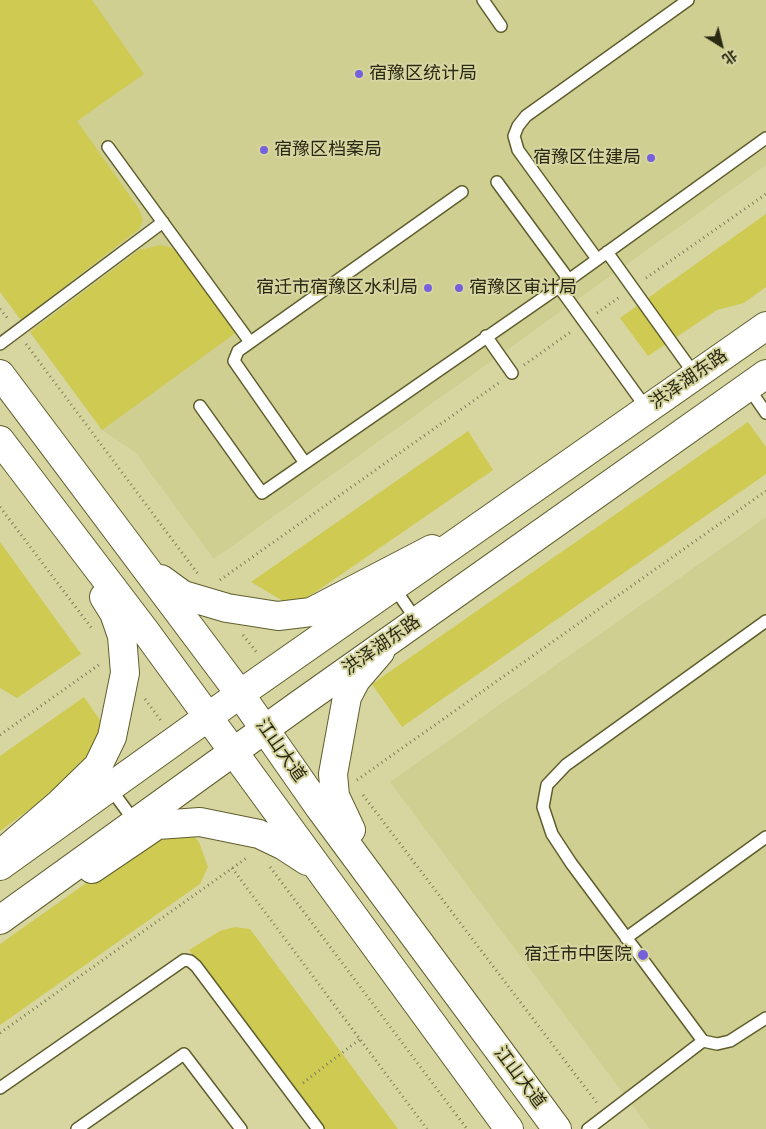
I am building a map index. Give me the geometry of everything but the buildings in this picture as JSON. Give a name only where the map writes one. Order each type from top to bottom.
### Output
[{"type":"main road","name":"洪泽湖东路","points":[[0,866],[393,586],[766,326]]},
{"type":"main road","name":"江山大道","points":[[0,374],[240,694],[402,921],[557,1129]]},
{"type":"main road","name":"洪泽湖东路","points":[[0,920],[234,751],[757,381]]},
{"type":"main road","name":"江山大道","points":[[0,440],[209,717],[509,1129]]},
{"type":"main road","points":[[0,855],[60,803],[98,766],[112,737],[125,673],[122,636],[114,613],[33,483]]},
{"type":"main road","points":[[145,567],[183,595],[226,608],[278,616],[311,612],[486,521]]},
{"type":"main road","points":[[389,641],[356,680],[347,697],[333,774],[335,796],[344,818],[402,921]]},
{"type":"main road","points":[[0,931],[157,825],[200,822],[259,834],[284,846],[319,869]]},
{"type":"lane","points":[[483,0],[501,26]]},
{"type":"lane","points":[[688,0],[526,116],[518,126],[514,136],[518,150],[602,256],[632,288],[695,375]]},
{"type":"lane","points":[[200,406],[262,493],[569,280],[766,138]]},
{"type":"lane","points":[[108,147],[250,342]]},
{"type":"lane","points":[[497,182],[569,280]]},
{"type":"lane","points":[[305,463],[234,361],[238,351],[462,192]]},
{"type":"lane","points":[[0,344],[163,222]]},
{"type":"lane","points":[[559,287],[647,409]]},
{"type":"lane","points":[[486,336],[512,373]]},
{"type":"lane","points":[[757,381],[766,413]]},
{"type":"lane","points":[[393,586],[417,621]]},
{"type":"lane","points":[[766,621],[566,765],[547,785],[543,807],[552,834],[626,938],[703,1041],[717,1044],[730,1041],[766,1018]]},
{"type":"lane","points":[[110,788],[135,822]]},
{"type":"lane","points":[[626,938],[766,837]]},
{"type":"lane","points":[[0,1088],[184,960],[190,961],[196,966],[318,1129]]},
{"type":"lane","points":[[588,1129],[703,1041]]},
{"type":"lane","points":[[77,1129],[184,1054],[241,1129]]},
{"type":"path","points":[[194,598],[766,194]]},
{"type":"path","points":[[335,796],[766,491]]},
{"type":"path","points":[[0,735],[123,648]]},
{"type":"path","points":[[0,1033],[272,840]]},
{"type":"path","points":[[232,868],[427,1129]]},
{"type":"path","points":[[290,1092],[360,1039]]},
{"type":"shaded area","points":[[0,0],[766,0],[766,165],[214,559],[135,452],[102,430],[0,292]]},
{"type":"shaded area","points":[[0,0],[92,0],[144,74],[77,121],[139,209],[143,220],[139,229],[21,320],[0,292]]},
{"type":"shaded area","points":[[766,214],[766,287],[744,303],[717,310],[648,356],[620,318]]},
{"type":"shaded area","points":[[161,245],[172,248],[180,254],[237,332],[102,430],[30,332],[139,250]]},
{"type":"shaded area","points":[[748,422],[766,447],[766,474],[402,727],[372,684]]},
{"type":"shaded area","points":[[468,431],[493,470],[301,602],[283,601],[251,582]]},
{"type":"shaded area","name":"宿迁市中医院","points":[[766,517],[766,1129],[650,1129],[390,782]]},
{"type":"shaded area","points":[[0,542],[81,654],[17,698],[0,688]]},
{"type":"shaded area","points":[[84,697],[104,726],[103,742],[61,786],[0,831],[0,756]]},
{"type":"shaded area","points":[[157,833],[192,834],[199,842],[208,867],[200,884],[0,1025],[0,944]]},
{"type":"shaded area","points":[[235,927],[250,929],[398,1129],[322,1129],[189,950],[220,931]]},
{"type":"place","name":"宿豫区统计局","points":[[359,74]]},
{"type":"place","name":"宿豫区档案局","points":[[264,150]]},
{"type":"place","name":"宿豫区住建局","points":[[651,158]]},
{"type":"place","name":"宿迁市宿豫区水利局","points":[[428,288]]},
{"type":"place","name":"宿豫区审计局","points":[[459,288]]},
{"type":"place","name":"宿迁市中医院","points":[[643,955]]}]
